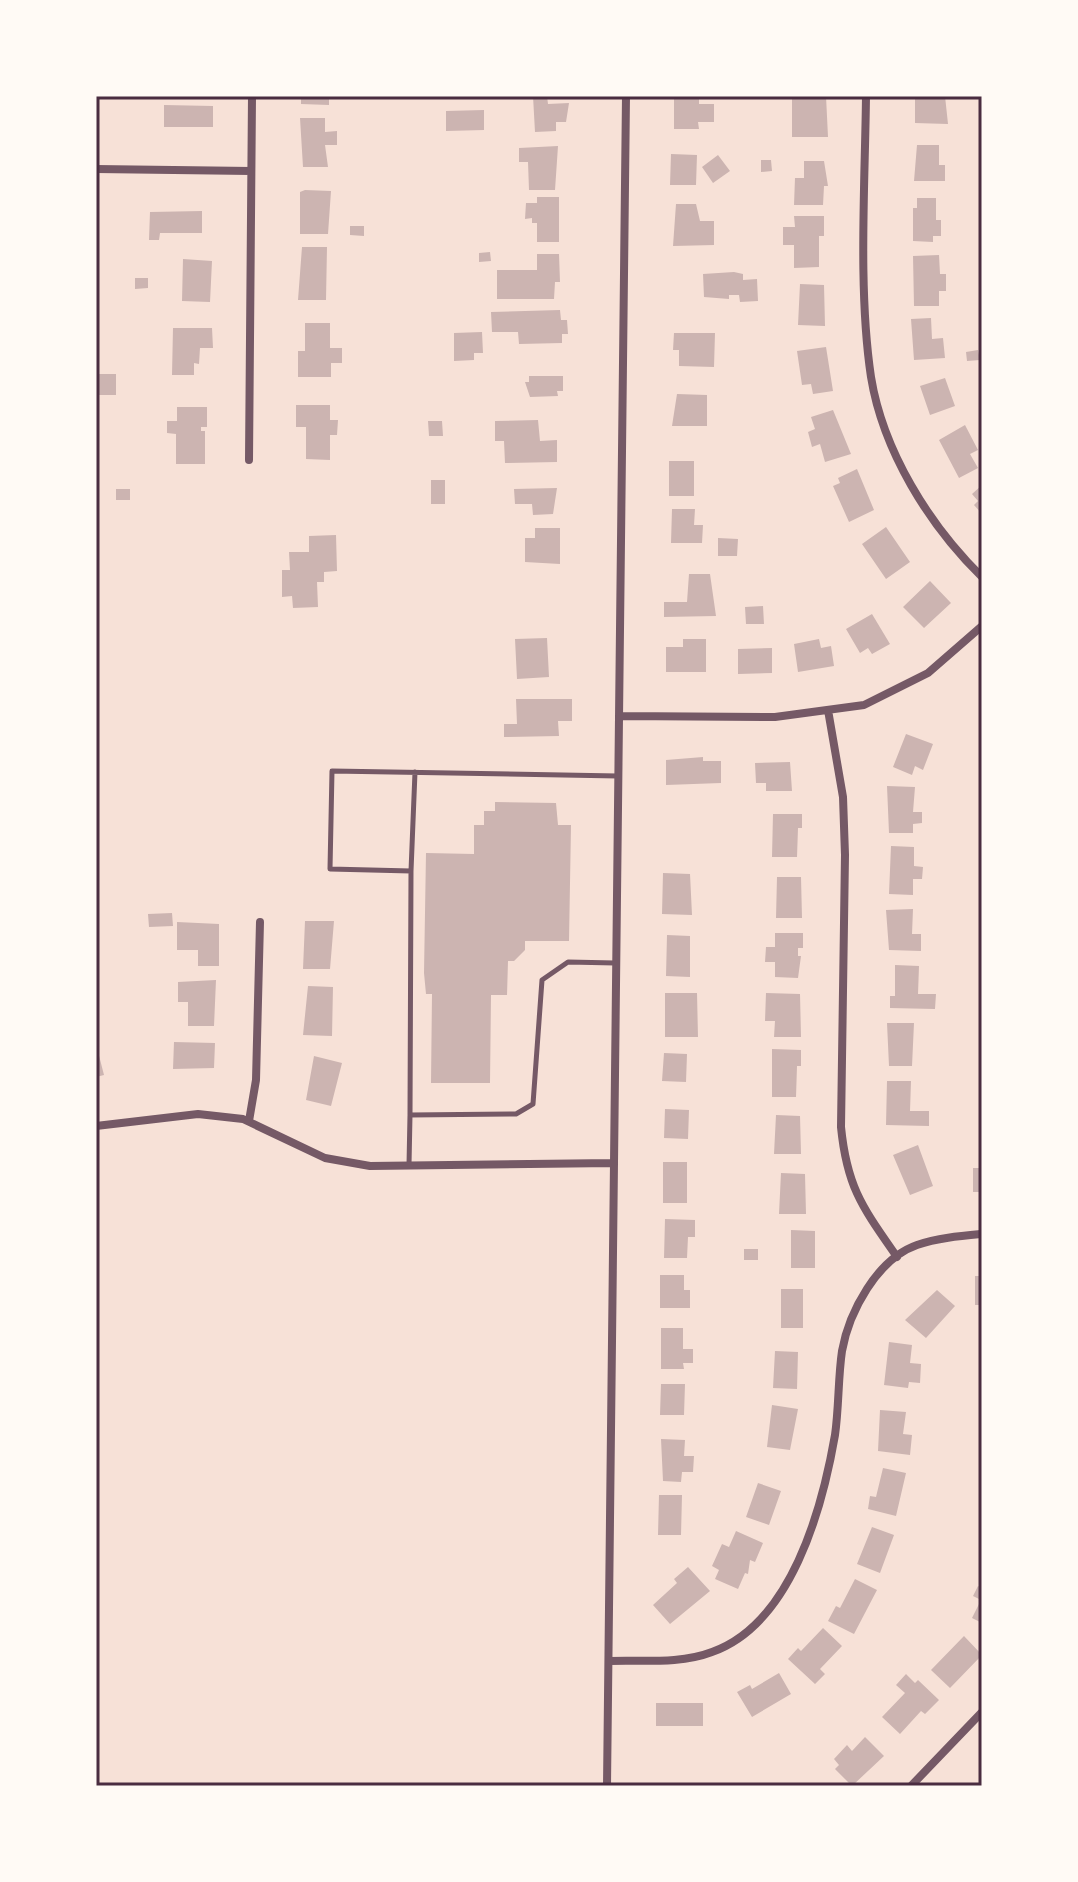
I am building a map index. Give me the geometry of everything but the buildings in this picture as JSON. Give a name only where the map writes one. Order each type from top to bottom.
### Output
[{"type":"street","points":[[249,460],[252,96]]},
{"type":"street","points":[[607,1786],[626,96]]},
{"type":"street","points":[[866,96],[866,322],[872,379],[892,446],[922,505],[982,577]]},
{"type":"street","points":[[96,169],[251,171]]},
{"type":"street","points":[[619,716],[775,717],[864,705],[928,673],[982,626]]},
{"type":"street","points":[[828,710],[843,811],[841,1127],[845,1168],[859,1203],[897,1257]]},
{"type":"street","points":[[249,1121],[256,1080],[260,922]]},
{"type":"street","points":[[96,1126],[198,1114],[249,1121],[325,1158],[370,1166],[613,1163]]},
{"type":"street","points":[[610,1661],[673,1660],[712,1653],[747,1634],[776,1605],[794,1569],[819,1501],[835,1435],[847,1337],[859,1302],[897,1257],[914,1246],[982,1234]]},
{"type":"street","points":[[911,1786],[982,1712]]},
{"type":"lane","points":[[411,871],[330,869],[332,771],[618,776]]},
{"type":"lane","points":[[409,1165],[411,871],[415,772]]},
{"type":"lane","points":[[410,1115],[516,1114],[533,1104],[542,980],[568,962],[615,963]]}]
